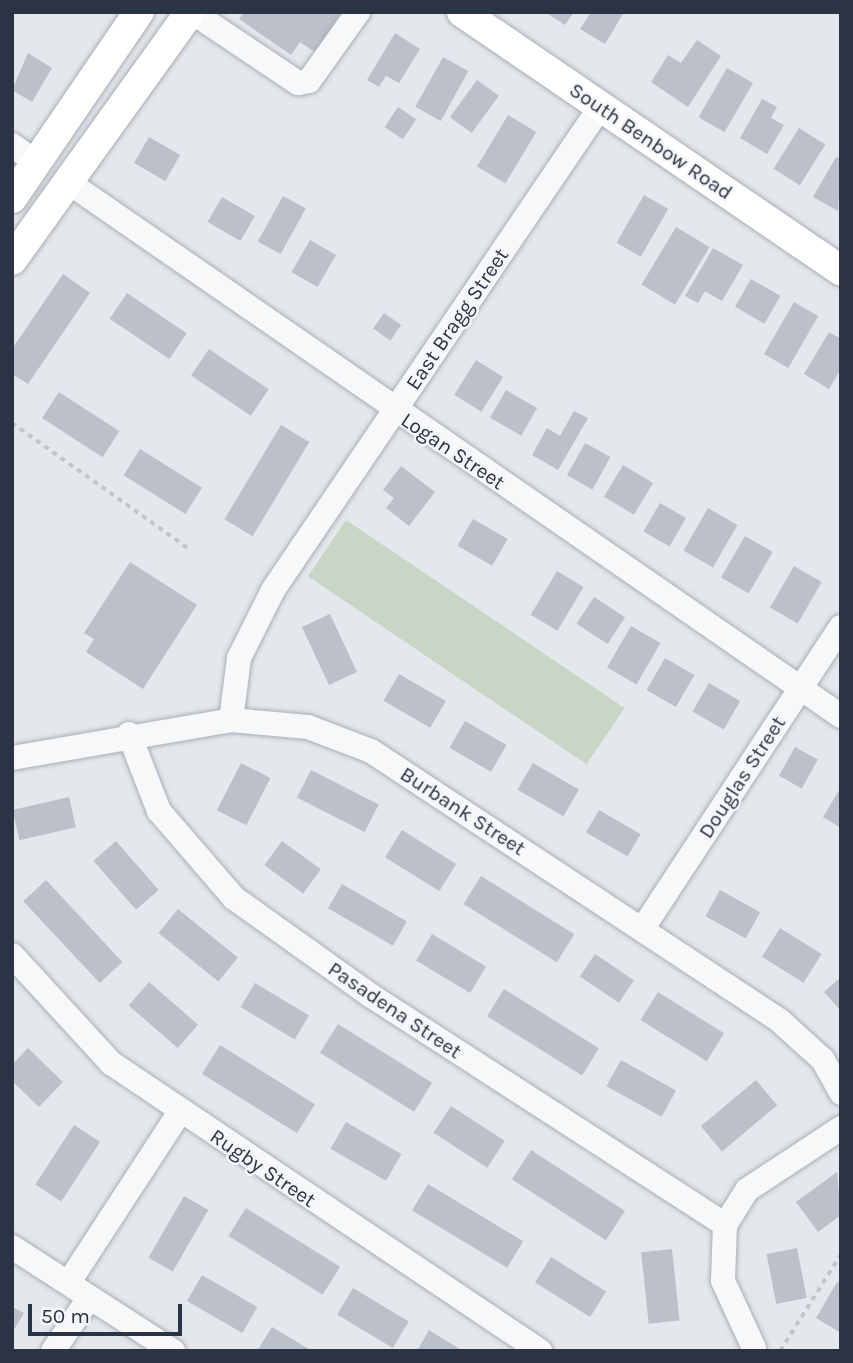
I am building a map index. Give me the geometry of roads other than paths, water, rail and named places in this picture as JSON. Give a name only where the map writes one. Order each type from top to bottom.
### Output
[{"type":"main road","points":[[12,198],[139,12]]},
{"type":"main road","points":[[12,260],[191,12]]},
{"type":"main road","name":"South Benbow Road","points":[[462,12],[841,271]]},
{"type":"street","points":[[191,12],[298,83],[309,81],[358,12]]},
{"type":"street","name":"East Bragg Street","points":[[231,720],[239,657],[250,630],[394,410],[601,106]]},
{"type":"street","points":[[12,145],[37,163]]},
{"type":"street","name":"Logan Street","points":[[68,181],[394,410],[841,716]]},
{"type":"street","name":"Douglas Street","points":[[643,928],[841,627]]},
{"type":"street","name":"Burbank Street","points":[[12,758],[129,734],[231,720],[308,727],[371,751],[643,928],[780,1021],[823,1060],[841,1093]]},
{"type":"street","name":"Pasadena Street","points":[[129,734],[159,811],[234,898],[370,995],[725,1225]]},
{"type":"street","name":"Rugby Street","points":[[12,955],[111,1063],[180,1112],[540,1351]]},
{"type":"street","points":[[69,1282],[180,1112]]},
{"type":"street","points":[[752,1350],[723,1281],[725,1225],[747,1190],[841,1128]]},
{"type":"street","points":[[12,1247],[173,1351]]},
{"type":"street","points":[[53,1351],[90,1297]]}]
